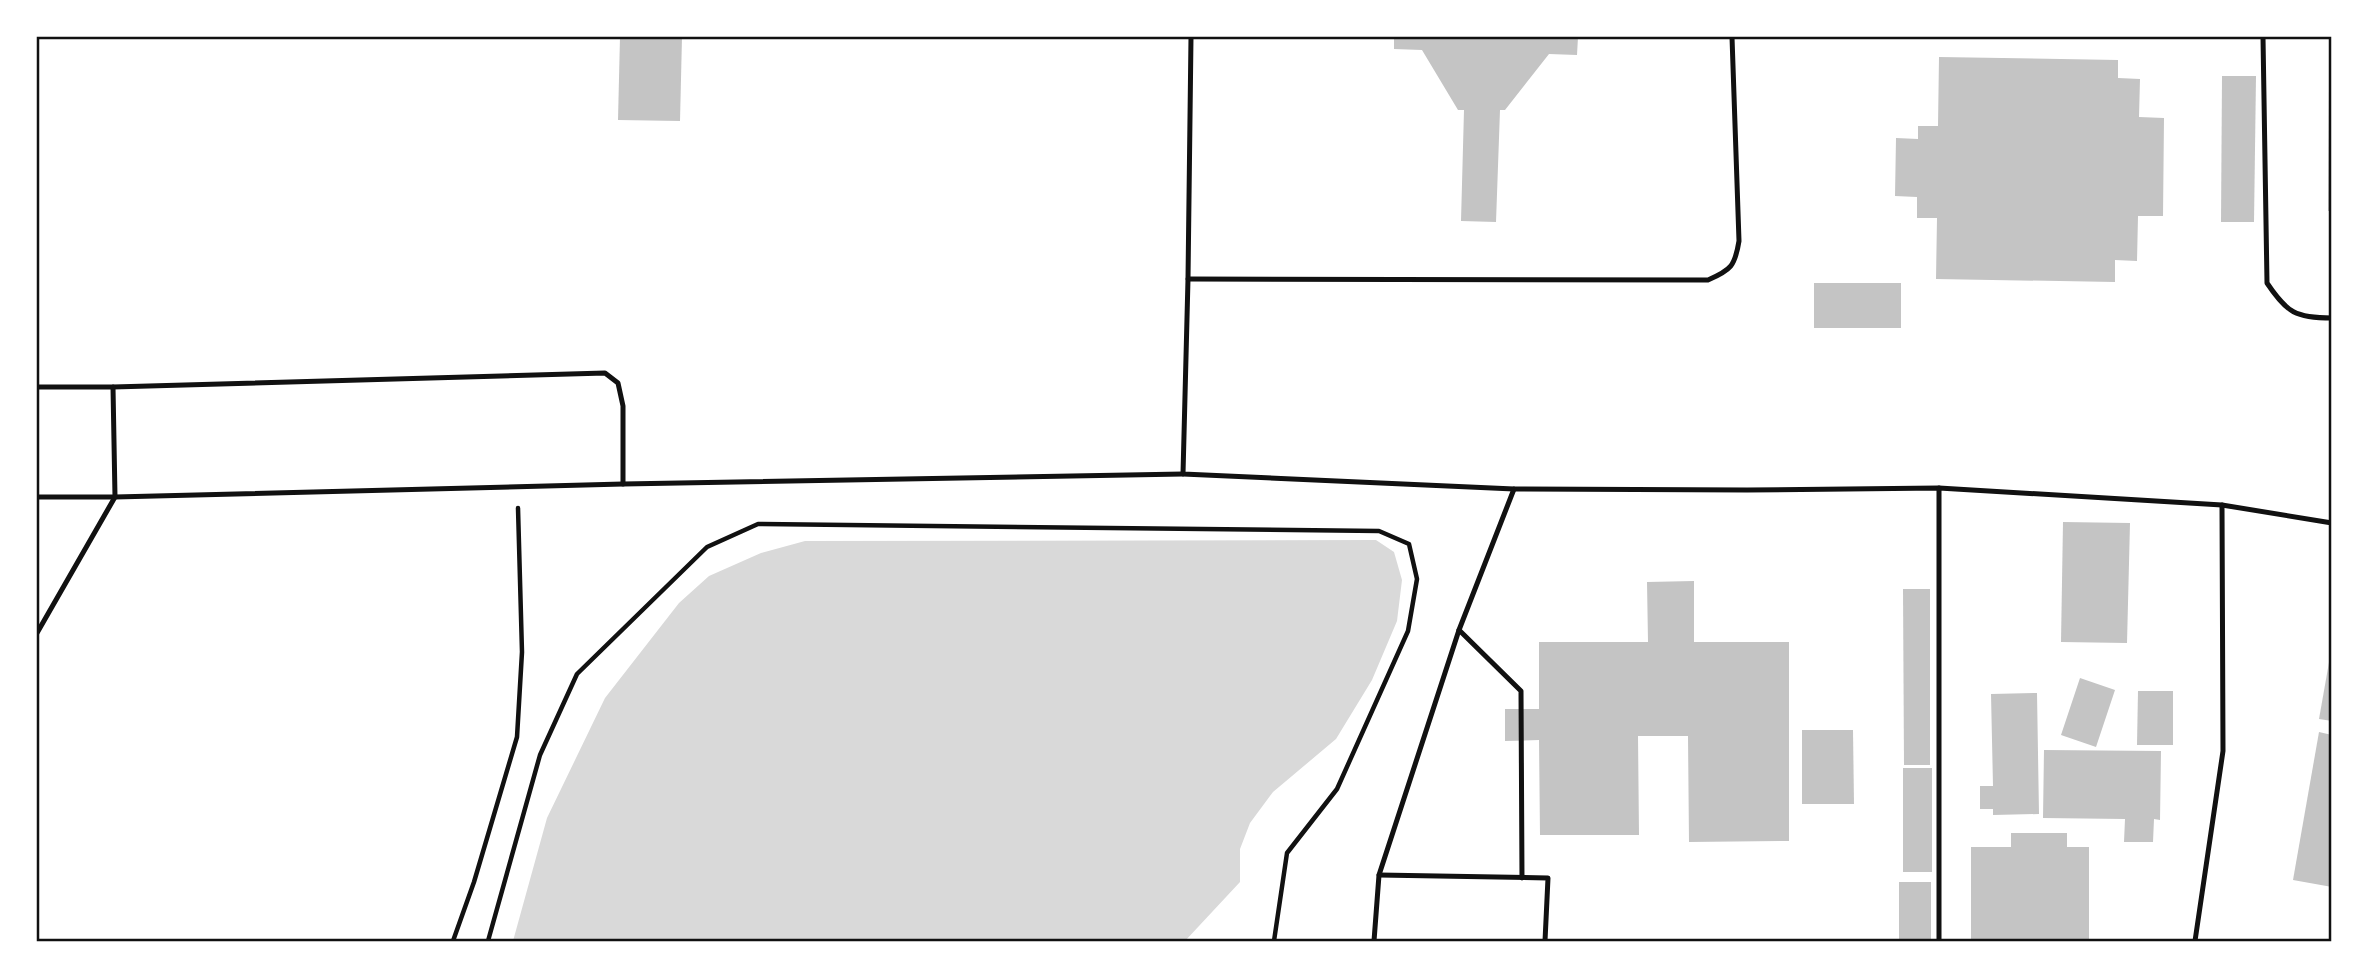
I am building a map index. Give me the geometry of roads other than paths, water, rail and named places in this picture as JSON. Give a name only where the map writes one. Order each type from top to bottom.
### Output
[{"type":"lane","points":[[1183,474],[1191,37]]},
{"type":"lane","points":[[1188,279],[1708,280],[1725,273],[1735,261],[1739,242],[1732,37]]},
{"type":"lane","points":[[2263,37],[2267,283],[2283,306],[2310,318],[2332,318]]},
{"type":"lane","points":[[37,387],[605,373],[618,383],[623,406],[623,484]]},
{"type":"lane","points":[[37,633],[115,497],[113,387]]},
{"type":"lane","points":[[37,497],[1183,474],[1514,489],[1939,488],[2222,505],[2332,523]]},
{"type":"lane","points":[[1939,488],[1939,941]]},
{"type":"lane","points":[[1374,941],[1379,875],[1459,630],[1514,489]]},
{"type":"lane","points":[[2195,941],[2223,751],[2222,505]]},
{"type":"lane","points":[[1459,630],[1521,691],[1522,878]]},
{"type":"lane","points":[[1379,875],[1548,878],[1545,941]]}]
